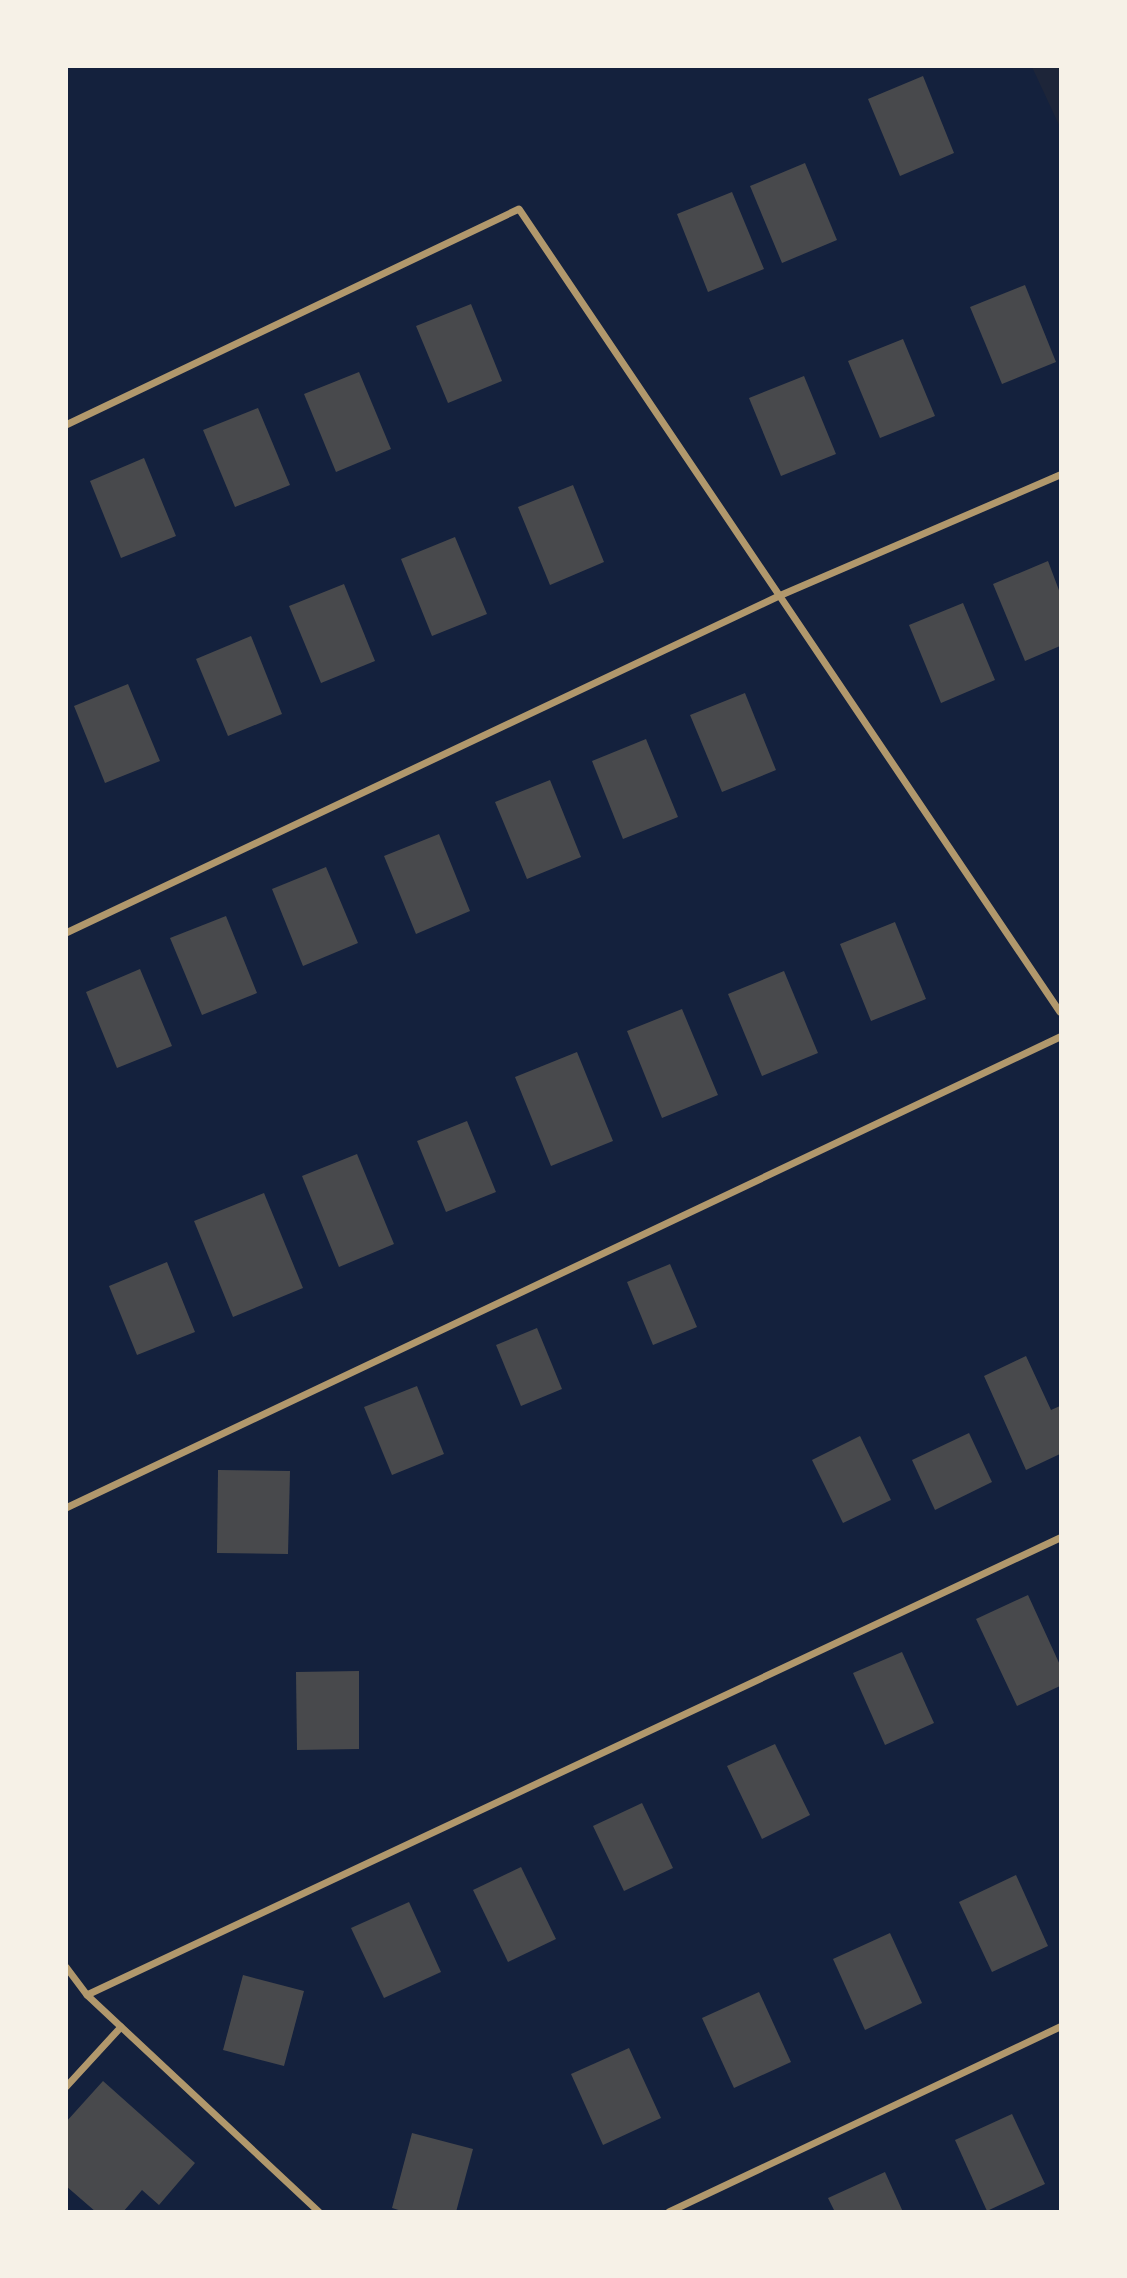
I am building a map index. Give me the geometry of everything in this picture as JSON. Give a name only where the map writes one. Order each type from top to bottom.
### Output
[{"type":"street","points":[[66,425],[519,209],[1060,1012]]},
{"type":"street","points":[[66,933],[779,596],[1060,475]]},
{"type":"street","points":[[66,1508],[1060,1037]]},
{"type":"street","points":[[87,1995],[1060,1538]]},
{"type":"street","points":[[66,1967],[87,1995],[319,2211]]},
{"type":"street","points":[[668,2211],[1060,2026]]},
{"type":"street","points":[[66,2087],[121,2027]]},
{"type":"shaded area","points":[[1032,67],[1060,67],[1060,127]]},
{"type":"building","points":[[923,76],[954,153],[900,176],[868,99]]},
{"type":"building","points":[[805,163],[837,240],[782,263],[750,186]]},
{"type":"building","points":[[732,192],[764,269],[708,292],[677,214]]},
{"type":"building","points":[[1025,285],[1056,362],[1002,384],[970,307]]},
{"type":"building","points":[[471,304],[502,381],[448,403],[416,326]]},
{"type":"building","points":[[903,339],[935,416],[880,438],[848,361]]},
{"type":"building","points":[[359,372],[391,449],[336,472],[304,394]]},
{"type":"building","points":[[804,376],[836,454],[781,476],[749,398]]},
{"type":"building","points":[[258,408],[290,485],[235,507],[203,430]]},
{"type":"building","points":[[144,458],[176,536],[121,558],[90,481]]},
{"type":"building","points":[[573,485],[604,562],[550,585],[518,507]]},
{"type":"building","points":[[455,537],[487,614],[432,636],[401,559]]},
{"type":"building","points":[[1048,561],[1060,593],[1060,646],[1025,661],[993,584]]},
{"type":"building","points":[[344,584],[375,661],[321,683],[289,606]]},
{"type":"building","points":[[963,603],[995,680],[941,703],[909,625]]},
{"type":"building","points":[[251,636],[282,714],[228,736],[196,659]]},
{"type":"building","points":[[128,684],[160,761],[105,783],[74,706]]},
{"type":"building","points":[[745,693],[776,770],[722,792],[690,715]]},
{"type":"building","points":[[646,739],[678,817],[623,839],[592,761]]},
{"type":"building","points":[[550,780],[581,857],[527,879],[495,802]]},
{"type":"building","points":[[439,834],[470,911],[416,934],[384,856]]},
{"type":"building","points":[[326,867],[358,943],[303,966],[272,889]]},
{"type":"building","points":[[226,916],[257,993],[202,1015],[170,938]]},
{"type":"building","points":[[895,922],[926,999],[871,1021],[840,944]]},
{"type":"building","points":[[140,969],[172,1046],[117,1068],[86,992]]},
{"type":"building","points":[[784,971],[818,1053],[762,1076],[728,994]]},
{"type":"building","points":[[682,1009],[718,1095],[662,1118],[627,1031]]},
{"type":"building","points":[[577,1052],[613,1141],[551,1166],[515,1077]]},
{"type":"building","points":[[467,1121],[496,1192],[446,1212],[417,1141]]},
{"type":"building","points":[[357,1154],[394,1244],[339,1267],[302,1176]]},
{"type":"building","points":[[264,1193],[303,1288],[233,1317],[194,1221]]},
{"type":"building","points":[[167,1262],[195,1332],[137,1355],[109,1286]]},
{"type":"building","points":[[670,1264],[697,1327],[653,1345],[627,1282]]},
{"type":"building","points":[[537,1328],[562,1389],[521,1406],[496,1345]]},
{"type":"building","points":[[1026,1356],[1051,1410],[1060,1406],[1060,1454],[1026,1470],[984,1376]]},
{"type":"building","points":[[417,1386],[444,1454],[392,1475],[364,1407]]},
{"type":"building","points":[[969,1433],[992,1482],[935,1510],[912,1460]]},
{"type":"building","points":[[860,1436],[891,1500],[843,1523],[812,1460]]},
{"type":"building","points":[[218,1470],[290,1471],[288,1554],[217,1553]]},
{"type":"building","points":[[1028,1595],[1060,1665],[1060,1686],[1017,1706],[976,1619]]},
{"type":"building","points":[[902,1652],[934,1723],[885,1745],[853,1673]]},
{"type":"building","points":[[359,1671],[359,1749],[297,1750],[296,1672]]},
{"type":"building","points":[[775,1744],[810,1815],[762,1839],[727,1766]]},
{"type":"building","points":[[642,1803],[673,1868],[624,1891],[593,1826]]},
{"type":"building","points":[[521,1867],[556,1939],[508,1962],[473,1890]]},
{"type":"building","points":[[1016,1875],[1048,1946],[992,1972],[959,1902]]},
{"type":"building","points":[[409,1902],[441,1972],[384,1998],[351,1928]]},
{"type":"building","points":[[890,1933],[922,2003],[865,2030],[833,1959]]},
{"type":"building","points":[[243,1975],[304,1991],[284,2066],[223,2050]]},
{"type":"building","points":[[759,1992],[791,2062],[734,2088],[702,2018]]},
{"type":"building","points":[[629,2048],[661,2118],[603,2145],[571,2074]]},
{"type":"building","points":[[103,2081],[195,2163],[159,2205],[142,2190],[123,2212],[96,2212],[66,2186],[66,2122]]},
{"type":"building","points":[[1012,2114],[1045,2184],[987,2211],[955,2140]]},
{"type":"building","points":[[412,2133],[473,2149],[456,2212],[405,2212],[392,2208]]},
{"type":"building","points":[[885,2172],[903,2212],[835,2212],[828,2198]]}]
